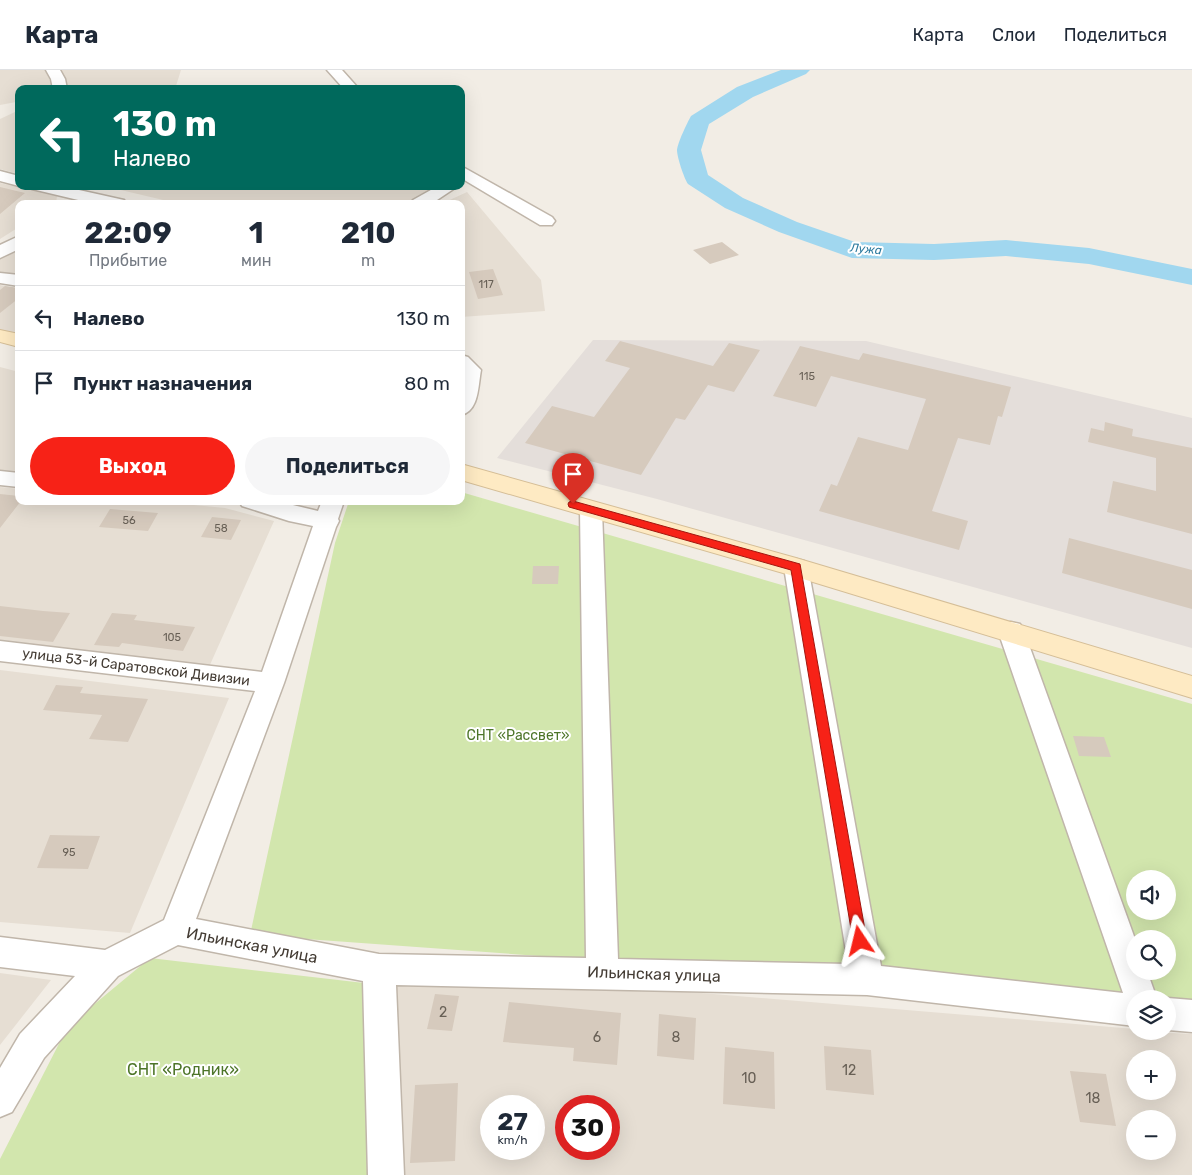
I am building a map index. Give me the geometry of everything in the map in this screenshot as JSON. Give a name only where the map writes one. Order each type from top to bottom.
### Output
[{"type":"main road","points":[[0,336],[15,340]]},
{"type":"main road","points":[[465,473],[796,567],[1192,687]]},
{"type":"street","points":[[53,70],[59,85]]},
{"type":"street","points":[[334,70],[348,85]]},
{"type":"street","points":[[0,176],[15,180]]},
{"type":"street","points":[[465,177],[546,221]]},
{"type":"street","points":[[50,190],[95,200]]},
{"type":"street","points":[[426,200],[443,190]]},
{"type":"street","points":[[0,253],[15,244]]},
{"type":"street","points":[[0,278],[15,280]]},
{"type":"street","points":[[465,365],[471,370],[465,401]]},
{"type":"street","points":[[0,478],[15,480]]},
{"type":"street","points":[[0,1100],[32,1046],[107,965],[176,930],[271,683],[330,511],[289,513],[263,505]]},
{"type":"street","points":[[591,510],[602,973]]},
{"type":"street","points":[[796,567],[867,980]]},
{"type":"street","points":[[1011,631],[1138,990]]},
{"type":"street","name":"улица 53-й Саратовской Дивизии","points":[[0,652],[271,683]]},
{"type":"street","name":"Ильинская улица","points":[[176,930],[379,969],[867,980],[1126,1009]]},
{"type":"street","points":[[0,952],[107,965]]},
{"type":"street","points":[[379,969],[386,1175]]},
{"type":"street","points":[[1176,1015],[1192,1016]]},
{"type":"shaded area","points":[[0,70],[45,70],[52,85],[15,85],[15,102],[0,105]]},
{"type":"shaded area","points":[[60,70],[181,70],[176,85],[67,85]]},
{"type":"shaded area","points":[[15,112],[15,173],[0,169],[0,119]]},
{"type":"shaded area","points":[[0,183],[15,186],[15,190],[31,190],[57,196],[56,200],[15,200],[15,230],[0,239]]},
{"type":"shaded area","points":[[121,190],[433,190],[414,200],[163,200]]},
{"type":"shaded area","points":[[467,192],[541,280],[545,311],[465,317],[465,200],[450,200]]},
{"type":"shaded area","points":[[15,247],[15,275],[0,273],[0,256]]},
{"type":"shaded area","points":[[0,285],[15,288],[15,335],[0,330]]},
{"type":"shaded area","points":[[593,340],[866,341],[1192,418],[1192,648],[657,499],[497,458]]},
{"type":"shaded area","points":[[0,367],[15,371],[15,474],[0,473]]},
{"type":"shaded area","points":[[0,487],[15,489],[15,505],[194,505],[225,508],[274,521],[209,667],[0,643]]},
{"type":"shaded area","points":[[0,670],[229,698],[130,933],[0,922]]},
{"type":"shaded area","points":[[391,972],[546,980],[1126,1028],[1126,1040],[1176,1040],[1176,1033],[1192,1034],[1192,1175],[401,1175]]},
{"type":"shaded area","points":[[0,973],[51,980],[0,1045]]},
{"type":"green space","name":"СНТ «Рассвет»","points":[[465,493],[1192,704],[1192,1007],[1176,1002],[1176,990],[1126,990],[1126,998],[250,935],[335,543],[348,505],[465,505]]},
{"type":"green space","name":"СНТ «Родник»","points":[[150,958],[364,983],[377,1175],[0,1175],[0,1159],[68,1026]]},
{"type":"building","points":[[0,187],[25,193],[15,200],[0,214]]},
{"type":"building","points":[[722,242],[739,255],[710,264],[693,250]]},
{"type":"building","points":[[493,269],[503,295],[478,299],[469,272]]},
{"type":"building","points":[[5,286],[15,287],[15,301],[0,313],[0,290]]},
{"type":"building","points":[[620,341],[713,366],[729,343],[760,350],[734,392],[708,385],[685,420],[676,418],[641,475],[525,443],[552,406],[594,417],[630,368],[605,361]]},
{"type":"building","points":[[800,346],[859,360],[863,353],[1011,387],[1002,417],[998,416],[990,445],[958,438],[932,511],[968,521],[959,550],[819,511],[831,484],[837,486],[858,437],[908,450],[926,399],[831,376],[816,407],[773,396]]},
{"type":"building","points":[[1105,422],[1133,429],[1132,436],[1192,448],[1192,534],[1107,512],[1113,481],[1156,491],[1156,458],[1088,442],[1091,428],[1104,431]]},
{"type":"building","points":[[0,494],[15,496],[15,505],[18,505],[0,528]]},
{"type":"building","points":[[110,509],[158,513],[148,531],[99,527]]},
{"type":"building","points":[[212,517],[241,520],[231,540],[201,537]]},
{"type":"building","points":[[1069,538],[1192,570],[1192,609],[1062,573]]},
{"type":"building","points":[[533,566],[559,566],[558,584],[532,584]]},
{"type":"building","points":[[0,606],[70,613],[53,642],[0,636]]},
{"type":"building","points":[[112,613],[137,615],[134,620],[195,627],[183,651],[122,643],[119,647],[94,645]]},
{"type":"building","points":[[56,685],[83,687],[80,693],[148,699],[128,742],[89,739],[102,715],[43,710]]},
{"type":"building","points":[[1073,736],[1104,737],[1111,757],[1079,756]]},
{"type":"building","points":[[50,835],[100,836],[88,869],[37,868]]},
{"type":"building","points":[[435,994],[459,996],[452,1031],[427,1029]]},
{"type":"building","points":[[509,1002],[621,1013],[617,1065],[573,1061],[574,1048],[503,1042]]},
{"type":"building","points":[[659,1014],[696,1018],[694,1060],[657,1056]]},
{"type":"building","points":[[824,1046],[871,1050],[874,1095],[826,1090]]},
{"type":"building","points":[[725,1047],[774,1052],[775,1109],[723,1104]]},
{"type":"building","points":[[1070,1071],[1106,1074],[1116,1126],[1080,1122]]},
{"type":"building","points":[[458,1083],[455,1161],[410,1163],[415,1085]]},
{"type":"waterway","name":"Лужа","points":[[799,70],[745,92],[699,121],[689,150],[697,179],[734,203],[788,227],[852,250],[934,252],[1006,248],[1089,256],[1192,277]]},
{"type":"route","points":[[573,504],[796,567],[860,941]]}]
